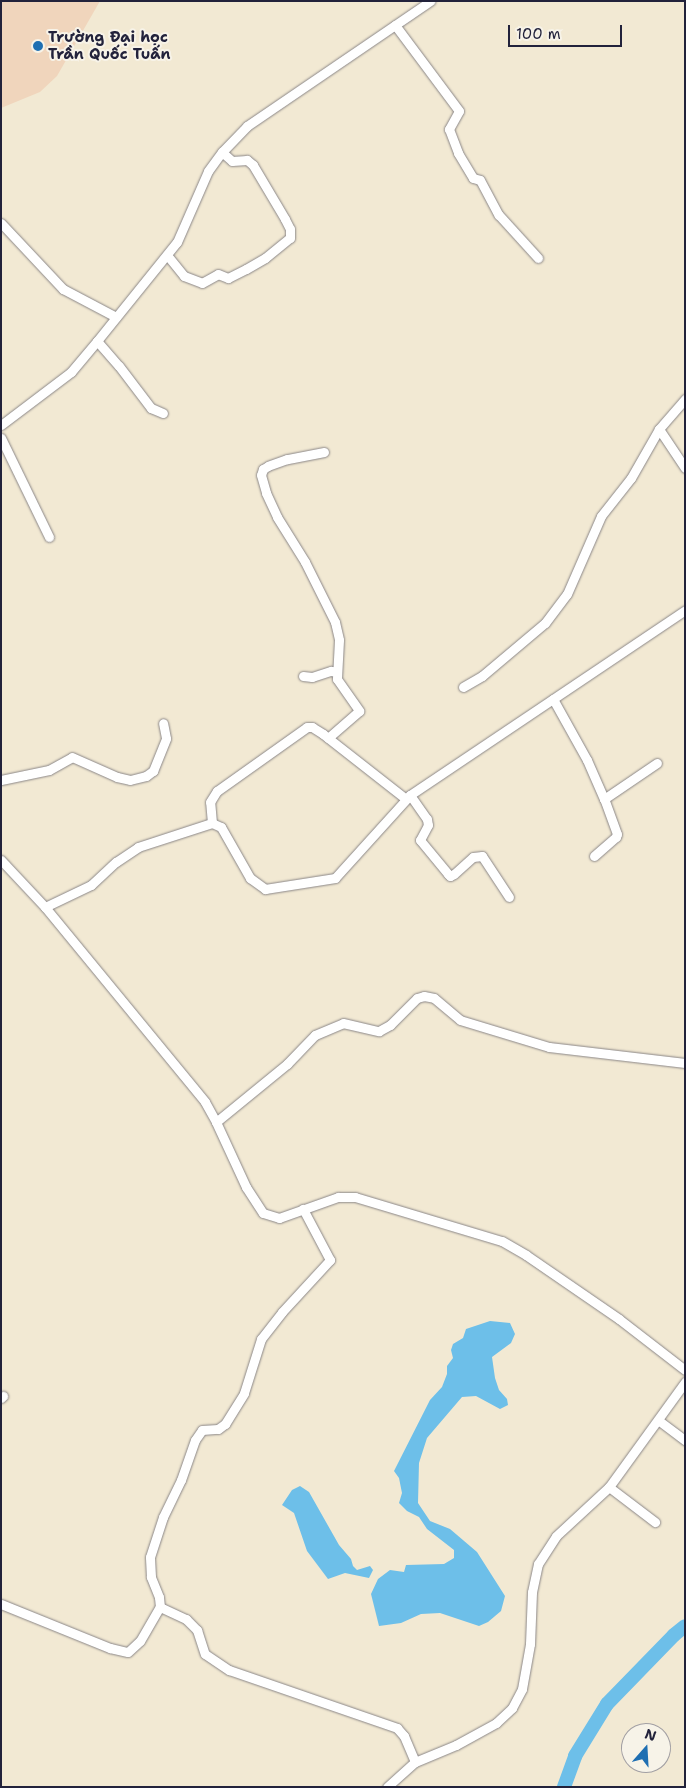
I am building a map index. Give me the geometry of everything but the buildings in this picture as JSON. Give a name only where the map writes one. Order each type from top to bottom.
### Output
[{"type":"street","points":[[1,425],[71,372],[97,341],[183,232],[208,171],[222,152],[247,126],[430,1]]},
{"type":"street","points":[[395,25],[459,111],[456,120],[449,129],[458,153],[473,178],[480,180],[499,215],[538,258]]},
{"type":"street","points":[[166,255],[184,276],[202,283],[218,274],[228,278],[246,269],[265,258],[290,238],[290,230],[285,219],[253,165],[247,160],[232,161],[222,152]]},
{"type":"street","points":[[1,222],[63,289],[116,317]]},
{"type":"street","points":[[97,341],[151,408],[162,413]]},
{"type":"street","points":[[463,687],[482,676],[545,623],[566,594],[601,516],[631,478],[658,430],[685,399]]},
{"type":"street","points":[[658,430],[685,468]]},
{"type":"street","points":[[1,438],[49,537]]},
{"type":"street","points":[[324,452],[287,459],[268,466],[262,471],[262,479],[277,517],[304,562],[335,622],[339,640],[336,672],[341,686],[360,711],[328,738]]},
{"type":"street","points":[[45,907],[91,885],[116,862],[138,847],[212,823],[221,827],[250,878],[265,889],[277,889],[331,879],[340,875],[408,797],[685,610]]},
{"type":"street","points":[[303,676],[312,677],[331,671],[336,672]]},
{"type":"street","points":[[554,698],[587,760],[617,834],[594,856]]},
{"type":"street","points":[[1,780],[49,770],[72,757],[117,777],[130,780],[146,776],[153,771],[166,738],[163,723]]},
{"type":"street","points":[[212,823],[210,802],[222,786],[304,728],[312,727],[408,797],[428,825],[420,840],[450,876],[473,857],[482,856],[509,897]]},
{"type":"street","points":[[604,799],[657,764]]},
{"type":"street","points":[[1,860],[45,907],[205,1102],[246,1187],[263,1213],[279,1218],[338,1197],[355,1197],[502,1241],[526,1255],[619,1320],[685,1370]]},
{"type":"street","points":[[216,1122],[287,1064],[315,1035],[342,1023],[379,1032],[390,1025],[417,998],[424,996],[434,998],[460,1020],[549,1047],[685,1063]]},
{"type":"street","points":[[1,1604],[110,1648],[128,1652],[140,1641],[160,1607],[159,1597],[151,1577],[150,1557],[163,1517],[181,1480],[195,1440],[202,1430],[218,1429],[225,1424],[244,1393],[255,1364],[261,1339],[282,1312],[330,1260],[303,1209]]},
{"type":"street","points":[[387,1787],[415,1762],[456,1745],[496,1723],[512,1708],[522,1689],[530,1644],[532,1592],[538,1564],[556,1536],[609,1487],[685,1382]]},
{"type":"street","points":[[658,1420],[685,1440]]},
{"type":"street","points":[[609,1487],[655,1522]]},
{"type":"street","points":[[160,1607],[186,1619],[197,1630],[205,1654],[229,1670],[397,1728],[404,1736],[415,1762]]},
{"type":"shaded area","name":"Trường Đại học Trần Quốc Tuấn","points":[[1,1],[100,1],[57,76],[40,92],[1,108]]},
{"type":"water","points":[[490,1321],[510,1323],[515,1334],[511,1343],[492,1357],[499,1390],[507,1399],[508,1405],[500,1409],[476,1396],[462,1397],[427,1438],[419,1463],[418,1503],[430,1521],[450,1529],[477,1552],[505,1596],[501,1611],[488,1622],[479,1626],[440,1613],[421,1614],[401,1623],[379,1626],[371,1594],[378,1579],[390,1570],[404,1572],[406,1565],[444,1564],[454,1558],[454,1550],[427,1529],[419,1517],[407,1511],[399,1503],[402,1493],[399,1478],[394,1471],[430,1400],[442,1387],[447,1374],[447,1366],[453,1358],[451,1350],[453,1344],[463,1338],[466,1329]]},
{"type":"water","points":[[300,1486],[309,1492],[339,1545],[351,1559],[353,1566],[357,1570],[370,1566],[373,1570],[369,1578],[345,1573],[328,1579],[307,1551],[294,1513],[282,1505],[292,1490]]},
{"type":"waterway","points":[[564,1787],[575,1756],[607,1704],[685,1626]]},
{"type":"place","name":"Trường Đại học Trần Quốc Tuấn","points":[[38,46]]}]
